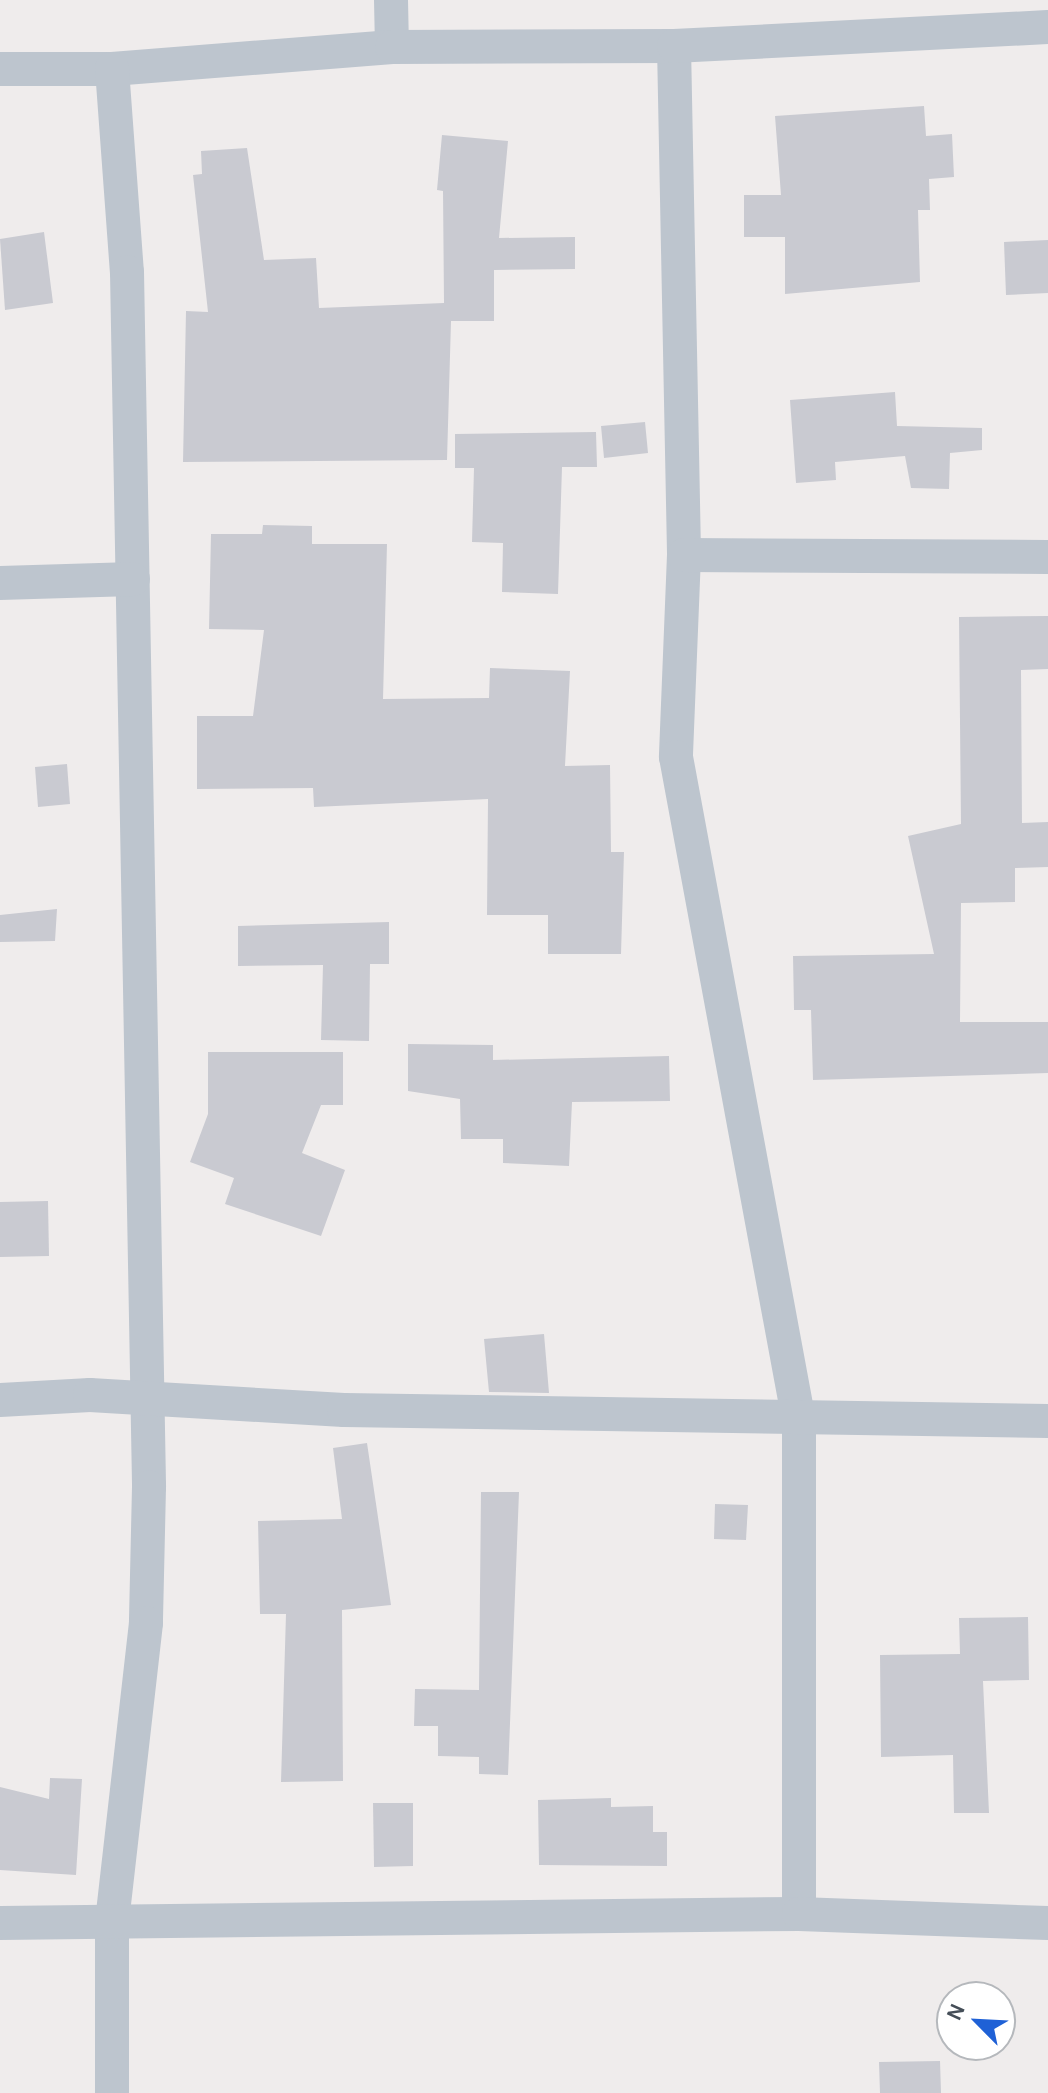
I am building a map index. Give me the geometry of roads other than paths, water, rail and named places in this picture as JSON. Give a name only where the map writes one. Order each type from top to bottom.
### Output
[{"type":"street","points":[[391,0],[392,47]]},
{"type":"street","points":[[0,69],[112,69],[392,47],[674,46],[955,13],[1048,27]]},
{"type":"street","points":[[674,46],[684,555],[681,805],[799,1421],[799,1914]]},
{"type":"street","points":[[112,69],[127,272],[149,1398],[146,1623],[112,1921],[112,2093]]},
{"type":"street","points":[[684,555],[1048,557]]},
{"type":"street","points":[[0,583],[133,579]]},
{"type":"street","points":[[0,1400],[149,1398],[799,1421],[1048,1421]]},
{"type":"street","points":[[0,1923],[799,1914],[1048,1923]]}]
